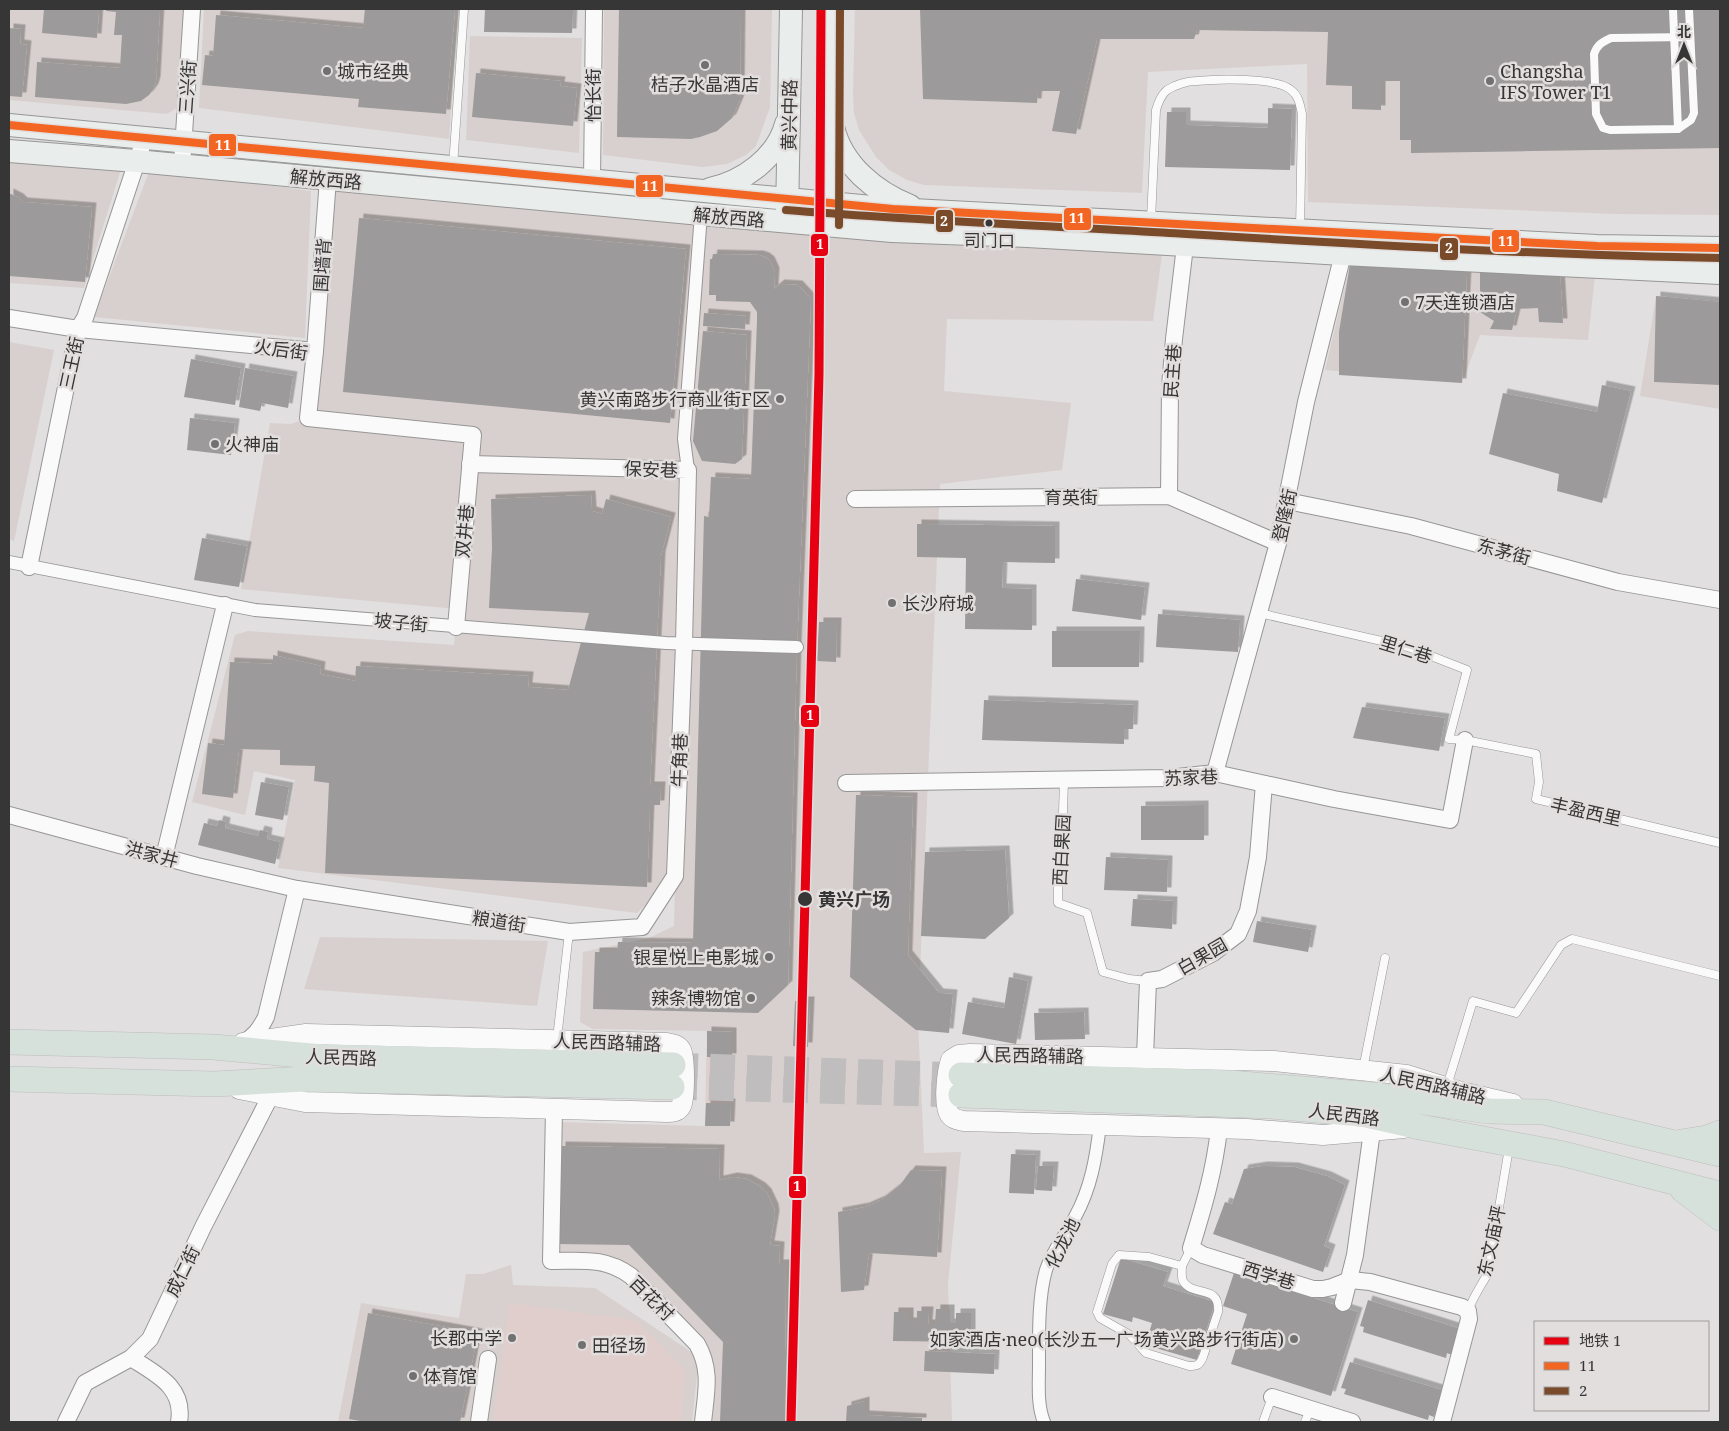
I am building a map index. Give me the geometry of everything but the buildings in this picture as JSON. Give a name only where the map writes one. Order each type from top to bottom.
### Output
[{"type":"main road","name":"黄兴中路","points":[[787,211],[791,9]]},
{"type":"main road","points":[[829,214],[830,9]]},
{"type":"main road","points":[[698,192],[723,186],[755,168],[770,154],[779,141],[789,110]]},
{"type":"main road","points":[[830,114],[840,147],[852,165],[864,178],[895,200],[928,211]]},
{"type":"main road","name":"解放西路","points":[[9,125],[145,137],[289,153],[592,180],[698,192],[787,211]]},
{"type":"main road","name":"解放西路","points":[[9,151],[182,165],[701,214],[787,211],[829,214],[928,211],[1606,246],[1720,248]]},
{"type":"main road","name":"解放西路","points":[[829,214],[892,231],[1027,236],[1185,246],[1720,273]]},
{"type":"main road","name":"人民西路","points":[[9,1042],[214,1047],[322,1057],[672,1076],[304,1079],[215,1084],[9,1079]]},
{"type":"main road","name":"人民西路","points":[[1720,1154],[1544,1112],[1488,1111],[1374,1095],[1231,1083],[961,1085],[1362,1114],[1592,1160],[1720,1194]]},
{"type":"main road","points":[[1676,1143],[1707,1138],[1720,1133]]},
{"type":"main road","points":[[1661,1178],[1691,1195],[1720,1218]]},
{"type":"street","name":"三兴街","points":[[182,165],[192,9]]},
{"type":"street","name":"怡长街","points":[[592,180],[594,9]]},
{"type":"street","name":"三王街","points":[[29,567],[78,329],[85,318],[145,137]]},
{"type":"street","name":"围墙背","points":[[315,351],[328,179]]},
{"type":"street","points":[[688,470],[684,439],[701,214]]},
{"type":"street","name":"民主巷","points":[[1168,496],[1170,387],[1185,246]]},
{"type":"street","name":"登隆街","points":[[1215,774],[1278,543],[1306,402],[1343,254]]},
{"type":"street","name":"火后街","points":[[9,318],[78,329],[315,351],[308,418],[473,435]]},
{"type":"street","name":"双井巷","points":[[456,627],[473,435]]},
{"type":"street","name":"保安巷","points":[[470,464],[688,470],[684,644]]},
{"type":"street","name":"育英街","points":[[855,499],[1168,496],[1278,543]]},
{"type":"street","name":"东茅街","points":[[1287,501],[1411,526],[1618,582],[1720,600]]},
{"type":"street","name":"坡子街","points":[[9,562],[255,610],[684,644],[797,647]]},
{"type":"street","points":[[164,857],[225,605]]},
{"type":"street","name":"牛角巷","points":[[675,876],[684,644]]},
{"type":"street","name":"苏家巷","points":[[846,783],[1168,778],[1215,774],[1334,799],[1450,820],[1465,740]]},
{"type":"street","name":"白果园","points":[[1148,981],[1162,979],[1213,953],[1238,934],[1248,911],[1258,858],[1264,784]]},
{"type":"street","name":"洪家井","points":[[9,815],[197,866],[297,889]]},
{"type":"street","name":"粮道街","points":[[297,889],[569,932],[642,928],[675,876]]},
{"type":"street","points":[[242,1043],[254,1037],[266,1017],[297,889]]},
{"type":"street","points":[[1145,1058],[1148,981]]},
{"type":"street","name":"人民西路辅路","points":[[214,1047],[306,1034],[667,1043],[677,1045],[682,1051],[684,1060],[683,1098],[681,1106],[675,1112],[305,1102],[215,1084]]},
{"type":"street","name":"人民西路辅路","points":[[1420,1127],[1323,1135],[1219,1128],[964,1121],[954,1119],[949,1113],[947,1105],[948,1069],[951,1060],[959,1055],[970,1054],[1274,1061],[1407,1075],[1544,1112]]},
{"type":"street","name":"成仁街","points":[[66,1422],[85,1384],[131,1358],[150,1339],[270,1095]]},
{"type":"street","name":"百花村","points":[[554,1110],[551,1261],[609,1263],[620,1268],[631,1276],[696,1344],[704,1357],[706,1370],[707,1387],[703,1422]]},
{"type":"street","name":"化龙池","points":[[1044,1422],[1039,1399],[1039,1349],[1043,1285],[1052,1256],[1074,1218],[1089,1186],[1100,1125]]},
{"type":"street","points":[[1191,1248],[1205,1201],[1219,1128]]},
{"type":"street","points":[[1343,1303],[1350,1280],[1372,1130]]},
{"type":"street","name":"西学巷","points":[[1191,1248],[1203,1255],[1313,1289],[1332,1287],[1350,1280],[1370,1282],[1462,1307],[1468,1311]]},
{"type":"street","name":"东文庙坪","points":[[1442,1422],[1469,1319],[1468,1311]]},
{"type":"street","points":[[131,1358],[162,1378],[176,1393],[181,1414],[179,1422]]},
{"type":"street","points":[[480,1422],[488,1359]]},
{"type":"street","points":[[1272,1397],[1308,1415],[1352,1422]]},
{"type":"lane","points":[[453,167],[464,9]]},
{"type":"lane","points":[[1673,9],[1678,129]]},
{"type":"lane","points":[[1689,9],[1694,113],[1691,120],[1678,129],[1610,130],[1603,128],[1596,114],[1594,54],[1596,48],[1603,41],[1611,38],[1690,37]]},
{"type":"lane","points":[[1151,222],[1156,110],[1159,100],[1174,87],[1195,80],[1261,80],[1283,84],[1291,89],[1300,104],[1302,114],[1300,231]]},
{"type":"lane","name":"里仁巷","points":[[1259,613],[1408,647],[1466,670],[1449,739],[1465,740]]},
{"type":"lane","name":"丰盈西里","points":[[1465,740],[1536,754],[1539,782],[1536,799],[1720,843]]},
{"type":"lane","name":"西白果园","points":[[1064,780],[1062,844],[1058,860],[1058,902],[1087,913],[1103,972],[1129,979],[1148,981]]},
{"type":"lane","points":[[557,1040],[569,932]]},
{"type":"lane","points":[[1446,1087],[1474,1001],[1516,1014],[1561,945],[1572,939],[1720,976]]},
{"type":"lane","points":[[1363,1070],[1385,958]]},
{"type":"lane","name":"东文庙坪","points":[[1468,1311],[1473,1297],[1488,1273],[1510,1143]]},
{"type":"lane","points":[[1182,1266],[1149,1257],[1127,1254],[1119,1255],[1112,1264],[1097,1312],[1100,1318],[1130,1335],[1146,1353],[1189,1366],[1196,1366],[1204,1357],[1219,1304],[1216,1298],[1210,1294],[1188,1287],[1183,1281],[1182,1266],[1191,1248]]},
{"type":"lane","points":[[1263,1422],[1272,1397]]},
{"type":"shaded area","points":[[9,9],[192,9],[186,102],[167,114],[9,100]]},
{"type":"shaded area","name":"城市经典","points":[[204,9],[458,9],[449,139],[199,108]]},
{"type":"shaded area","points":[[604,9],[772,9],[770,107],[756,146],[746,155],[727,164],[703,167],[603,155]]},
{"type":"shaded area","points":[[855,9],[1720,9],[1720,215],[1617,214],[1308,202],[1307,64],[1148,72],[1142,193],[924,185],[907,180],[889,170],[876,157],[859,130],[854,113],[853,95]]},
{"type":"shaded area","points":[[470,36],[582,38],[579,153],[466,140]]},
{"type":"shaded area","points":[[9,160],[121,169],[84,288],[9,283]]},
{"type":"shaded area","points":[[150,169],[311,191],[305,338],[94,317]]},
{"type":"shaded area","points":[[328,185],[1162,254],[1153,321],[947,319],[944,391],[1071,403],[1062,470],[940,484],[918,1022],[924,1153],[961,1152],[948,1284],[952,1422],[703,1422],[704,1357],[631,1276],[551,1261],[554,1122],[705,1126],[707,1031],[593,1029],[580,1022],[583,952],[649,938],[674,926],[675,877],[637,913],[278,868],[295,780],[254,771],[245,815],[192,802],[235,635],[248,631],[454,645],[457,609],[241,589],[270,423],[291,424],[308,418]]},
{"type":"shaded area","points":[[1350,264],[1595,275],[1588,340],[1480,335],[1462,383],[1325,370]]},
{"type":"shaded area","points":[[1656,296],[1720,301],[1720,409],[1640,396]]},
{"type":"shaded area","points":[[9,342],[54,350],[14,541],[9,539]]},
{"type":"shaded area","points":[[320,937],[548,941],[537,1006],[304,989]]},
{"type":"shaded area","points":[[707,1057],[732,1058],[731,1103],[706,1103]]},
{"type":"shaded area","name":"长郡中学","points":[[511,1265],[513,1285],[595,1288],[699,1357],[692,1422],[338,1422],[361,1303],[459,1318],[466,1274],[483,1274]]},
{"type":"shaded area","name":"田径场","points":[[509,1303],[636,1320],[686,1371],[681,1422],[493,1422]]},
{"type":"tunnel","points":[[673,1065],[961,1075]]},
{"type":"tunnel","points":[[672,1087],[961,1095]]},
{"type":"metro line","name":"1","points":[[791,1422],[819,374],[821,9]]},
{"type":"transit line","name":"2","points":[[839,225],[840,9]]},
{"type":"transit line","name":"11","points":[[9,125],[893,209],[1597,246],[1720,248]]},
{"type":"transit line","name":"2","points":[[786,210],[923,220],[1436,248],[1720,258]]},
{"type":"place","name":"桔子水晶酒店","points":[[705,65]]},
{"type":"place","name":"城市经典","points":[[327,71]]},
{"type":"place","name":"Changsha IFS Tower T1","points":[[1490,81]]},
{"type":"place","name":"司门口","points":[[989,223]]},
{"type":"place","name":"7天连锁酒店","points":[[1405,302]]},
{"type":"place","name":"黄兴南路步行商业街F区","points":[[780,399]]},
{"type":"place","name":"火神庙","points":[[215,444]]},
{"type":"place","name":"长沙府城","points":[[892,603]]},
{"type":"place","name":"黄兴广场","points":[[805,899]]},
{"type":"place","name":"银星悦上电影城","points":[[769,957]]},
{"type":"place","name":"辣条博物馆","points":[[751,998]]},
{"type":"place","name":"长郡中学","points":[[512,1338]]},
{"type":"place","name":"如家酒店·neo(长沙五一广场黄兴路步行街店)","points":[[1294,1339]]},
{"type":"place","name":"田径场","points":[[582,1345]]},
{"type":"place","name":"体育馆","points":[[413,1376]]}]
